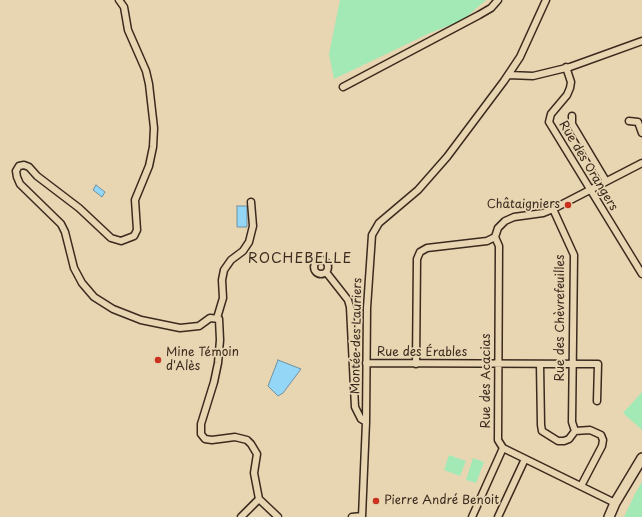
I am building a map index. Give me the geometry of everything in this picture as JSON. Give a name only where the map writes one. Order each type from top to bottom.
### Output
[{"type":"main road","points":[[609,517],[615,503],[642,458]]},
{"type":"street","points":[[119,0],[124,7],[128,30],[146,71],[154,128],[153,147],[149,166],[135,200],[137,230],[134,236],[121,241],[111,238],[79,208],[37,176],[29,167],[24,165],[19,166],[16,171],[17,177],[20,184],[61,224],[65,232],[74,268],[82,283],[94,297],[113,309],[141,320],[180,328],[199,326],[210,318],[217,318]]},
{"type":"street","points":[[343,87],[479,15],[491,8],[498,0]]},
{"type":"street","name":"Montée des Lauriers","points":[[362,517],[366,422],[367,308],[372,235],[379,223],[418,190],[447,157],[509,75],[520,57],[546,0]]},
{"type":"street","points":[[509,75],[515,77],[532,76],[566,67],[642,41]]},
{"type":"street","name":"Rue des Orangers","points":[[566,67],[571,82],[570,88],[567,95],[551,114],[549,122],[589,190],[642,274]]},
{"type":"street","points":[[572,116],[572,124],[606,181]]},
{"type":"street","points":[[629,121],[638,122],[642,133]]},
{"type":"street","points":[[416,364],[417,259],[420,252],[427,248],[487,242],[495,237],[498,228],[505,221],[514,217],[543,213],[553,209],[642,163]]},
{"type":"street","points":[[251,202],[253,226],[249,242],[243,251],[231,260],[224,270],[222,280],[223,298],[217,318],[220,322],[218,363],[200,430],[205,438],[212,440],[234,437],[247,440],[251,444],[257,454],[254,472],[259,498],[278,517]]},
{"type":"street","name":"Rue des Chèvrefeuilles","points":[[540,364],[542,431],[558,441],[564,441],[569,439],[575,431],[572,422],[574,255],[553,209]]},
{"type":"street","name":"Rue des Acacias","points":[[495,237],[499,246],[497,433],[498,440],[503,448]]},
{"type":"street","points":[[326,272],[348,300],[355,407],[361,419],[366,422]]},
{"type":"street","name":"Rue des Érables","points":[[366,363],[598,364],[597,401]]},
{"type":"street","points":[[575,431],[590,430],[596,432],[603,440],[602,446],[581,486]]},
{"type":"street","points":[[472,517],[503,448],[615,503]]},
{"type":"street","points":[[498,517],[525,459]]},
{"type":"street","points":[[240,517],[259,498]]},
{"type":"street","points":[[352,517],[362,517]]},
{"type":"green space","points":[[340,0],[486,0],[463,20],[430,33],[334,79],[329,54]]},
{"type":"green space","points":[[642,392],[642,430],[623,413]]},
{"type":"green space","points":[[449,455],[466,461],[460,476],[444,470]]},
{"type":"green space","points":[[473,458],[484,462],[476,483],[466,480]]},
{"type":"green space","points":[[642,482],[642,517],[624,517],[636,492]]},
{"type":"water","points":[[96,185],[105,192],[102,197],[93,190]]},
{"type":"water","points":[[237,206],[247,206],[247,227],[237,227]]},
{"type":"water","points":[[278,360],[301,369],[283,393],[278,396],[268,386]]},
{"type":"place","name":"Châtaigniers","points":[[568,205]]},
{"type":"place","name":"Mine Témoin d'Alès","points":[[158,360]]},
{"type":"place","name":"Pierre André Benoit","points":[[376,501]]},
{"type":"district","name":"ROCHEBELLE","points":[[300,259]]}]
